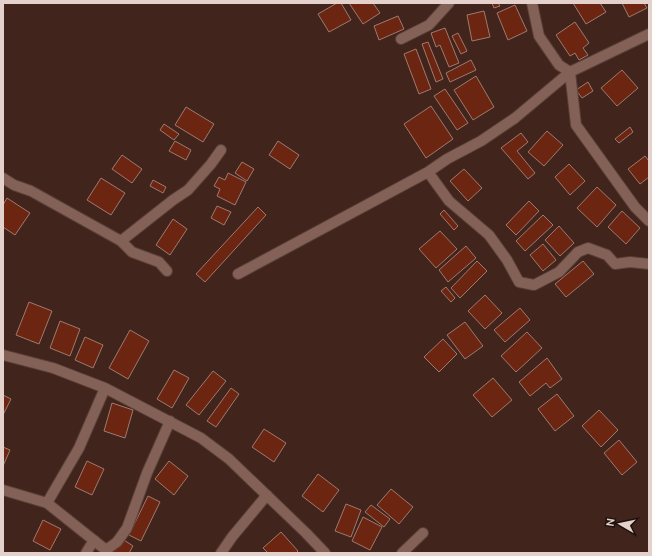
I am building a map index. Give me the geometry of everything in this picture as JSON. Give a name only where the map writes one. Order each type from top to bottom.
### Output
[{"type":"street","points":[[401,39],[429,25],[449,3]]},
{"type":"street","points":[[532,3],[539,36],[559,65],[570,72]]},
{"type":"street","points":[[238,274],[428,172],[447,159],[481,141],[515,118],[570,72],[649,34]]},
{"type":"street","points":[[570,72],[576,125],[635,207],[649,221]]},
{"type":"street","points":[[121,241],[188,190],[221,150]]},
{"type":"street","points":[[428,172],[450,201],[489,234],[519,282],[534,285],[559,272],[578,252],[588,248],[607,255],[615,264],[630,262],[649,264]]},
{"type":"street","points":[[3,178],[14,185],[31,191],[121,241],[132,252],[159,262],[167,271]]},
{"type":"street","points":[[3,355],[53,368],[105,388],[201,438],[229,459],[325,553]]},
{"type":"street","points":[[47,503],[79,448],[105,388]]},
{"type":"street","points":[[3,490],[47,503],[106,550],[117,542],[127,528],[147,472],[170,421]]},
{"type":"street","points":[[221,553],[232,537],[267,495]]},
{"type":"street","points":[[402,553],[423,533]]},
{"type":"street","points":[[86,553],[94,540]]},
{"type":"building","points":[[337,3],[341,3],[351,20],[329,32],[318,14]]},
{"type":"building","points":[[349,3],[373,3],[380,13],[363,24]]},
{"type":"building","points":[[492,3],[498,3],[500,6],[494,8]]},
{"type":"building","points":[[573,3],[600,3],[606,12],[586,24]]},
{"type":"building","points":[[622,3],[644,3],[647,8],[629,17]]},
{"type":"building","points":[[515,5],[527,31],[508,40],[497,13]]},
{"type":"building","points":[[484,11],[490,37],[472,41],[467,15]]},
{"type":"building","points":[[398,16],[404,29],[379,40],[374,26]]},
{"type":"building","points":[[575,22],[589,43],[583,48],[588,55],[579,60],[575,53],[570,56],[556,35]]},
{"type":"building","points":[[445,28],[459,63],[449,67],[440,45],[436,47],[431,33]]},
{"type":"building","points":[[458,33],[467,51],[461,54],[452,36]]},
{"type":"building","points":[[428,42],[443,79],[436,82],[422,44]]},
{"type":"building","points":[[416,49],[431,89],[419,94],[404,54]]},
{"type":"building","points":[[471,60],[476,70],[450,82],[446,73]]},
{"type":"building","points":[[622,70],[638,88],[617,106],[601,88]]},
{"type":"building","points":[[476,76],[494,107],[473,120],[454,90]]},
{"type":"building","points":[[588,82],[593,91],[582,98],[576,90]]},
{"type":"building","points":[[445,89],[468,123],[457,130],[434,96]]},
{"type":"building","points":[[431,106],[453,139],[426,158],[404,124]]},
{"type":"building","points":[[186,107],[214,124],[203,142],[175,125]]},
{"type":"building","points":[[164,124],[179,134],[174,140],[160,130]]},
{"type":"building","points":[[630,127],[633,132],[619,143],[615,139]]},
{"type":"building","points":[[547,131],[563,145],[544,166],[528,152]]},
{"type":"building","points":[[521,133],[528,142],[517,151],[535,173],[528,179],[501,148]]},
{"type":"building","points":[[175,141],[191,150],[186,160],[169,151]]},
{"type":"building","points":[[278,141],[299,155],[290,169],[269,155]]},
{"type":"building","points":[[122,155],[142,169],[132,183],[112,169]]},
{"type":"building","points":[[645,156],[649,161],[649,177],[640,184],[628,169]]},
{"type":"building","points":[[242,162],[254,169],[247,181],[235,173]]},
{"type":"building","points":[[569,164],[585,181],[570,195],[555,177]]},
{"type":"building","points":[[464,169],[482,188],[468,201],[450,181]]},
{"type":"building","points":[[228,173],[246,182],[235,205],[217,196],[220,189],[214,186],[219,177],[225,180]]},
{"type":"building","points":[[101,178],[125,193],[111,215],[87,200]]},
{"type":"building","points":[[153,180],[166,187],[163,193],[150,186]]},
{"type":"building","points":[[597,187],[616,205],[597,227],[577,208]]},
{"type":"building","points":[[7,198],[30,213],[15,235],[3,227],[3,205]]},
{"type":"building","points":[[529,201],[539,211],[516,235],[506,225]]},
{"type":"building","points":[[217,206],[231,212],[224,225],[211,218]]},
{"type":"building","points":[[258,207],[266,215],[205,282],[196,274]]},
{"type":"building","points":[[444,210],[458,226],[454,230],[440,214]]},
{"type":"building","points":[[622,211],[640,228],[626,244],[608,227]]},
{"type":"building","points":[[543,215],[553,225],[525,251],[516,241]]},
{"type":"building","points":[[173,219],[187,229],[170,255],[156,245]]},
{"type":"building","points":[[559,226],[574,243],[560,256],[545,240]]},
{"type":"building","points":[[440,231],[457,249],[436,268],[419,249]]},
{"type":"building","points":[[543,244],[556,260],[543,271],[530,255]]},
{"type":"building","points":[[466,246],[476,258],[448,282],[439,270]]},
{"type":"building","points":[[477,261],[487,271],[460,298],[451,288]]},
{"type":"building","points":[[583,261],[594,274],[566,297],[555,284]]},
{"type":"building","points":[[446,287],[455,298],[451,302],[441,291]]},
{"type":"building","points":[[485,295],[502,313],[485,329],[468,311]]},
{"type":"building","points":[[29,302],[52,311],[39,344],[16,335]]},
{"type":"building","points":[[520,308],[530,320],[505,342],[494,330]]},
{"type":"building","points":[[60,321],[80,329],[70,356],[50,348]]},
{"type":"building","points":[[465,322],[483,346],[465,359],[447,335]]},
{"type":"building","points":[[130,330],[149,341],[128,379],[109,368]]},
{"type":"building","points":[[527,332],[542,348],[516,372],[501,356]]},
{"type":"building","points":[[85,337],[103,345],[93,368],[75,360]]},
{"type":"building","points":[[443,339],[457,354],[439,372],[424,357]]},
{"type":"building","points":[[547,358],[562,379],[550,388],[546,383],[530,396],[519,382]]},
{"type":"building","points":[[174,370],[189,378],[172,408],[157,399]]},
{"type":"building","points":[[213,371],[226,381],[199,415],[186,405]]},
{"type":"building","points":[[493,378],[512,400],[492,417],[473,395]]},
{"type":"building","points":[[231,388],[239,394],[216,427],[207,421]]},
{"type":"building","points":[[557,394],[574,416],[555,431],[538,409]]},
{"type":"building","points":[[3,395],[11,399],[3,415]]},
{"type":"building","points":[[112,403],[133,410],[125,438],[104,431]]},
{"type":"building","points":[[599,410],[618,430],[601,447],[582,426]]},
{"type":"building","points":[[264,429],[286,443],[274,462],[252,447]]},
{"type":"building","points":[[619,440],[637,462],[622,475],[604,453]]},
{"type":"building","points":[[3,447],[10,450],[3,466]]},
{"type":"building","points":[[87,461],[104,469],[92,495],[75,487]]},
{"type":"building","points":[[169,461],[188,476],[174,495],[155,479]]},
{"type":"building","points":[[318,474],[339,490],[323,512],[302,496]]},
{"type":"building","points":[[391,489],[413,507],[399,524],[377,505]]},
{"type":"building","points":[[148,496],[160,502],[141,541],[129,535]]},
{"type":"building","points":[[346,504],[361,510],[351,537],[335,531]]},
{"type":"building","points":[[371,505],[390,519],[384,527],[365,512]]},
{"type":"building","points":[[363,517],[382,527],[370,550],[352,541]]},
{"type":"building","points":[[43,520],[61,529],[50,550],[33,541]]},
{"type":"building","points":[[281,532],[298,551],[296,553],[268,553],[263,548]]},
{"type":"building","points":[[121,538],[133,546],[129,553],[111,553]]}]
